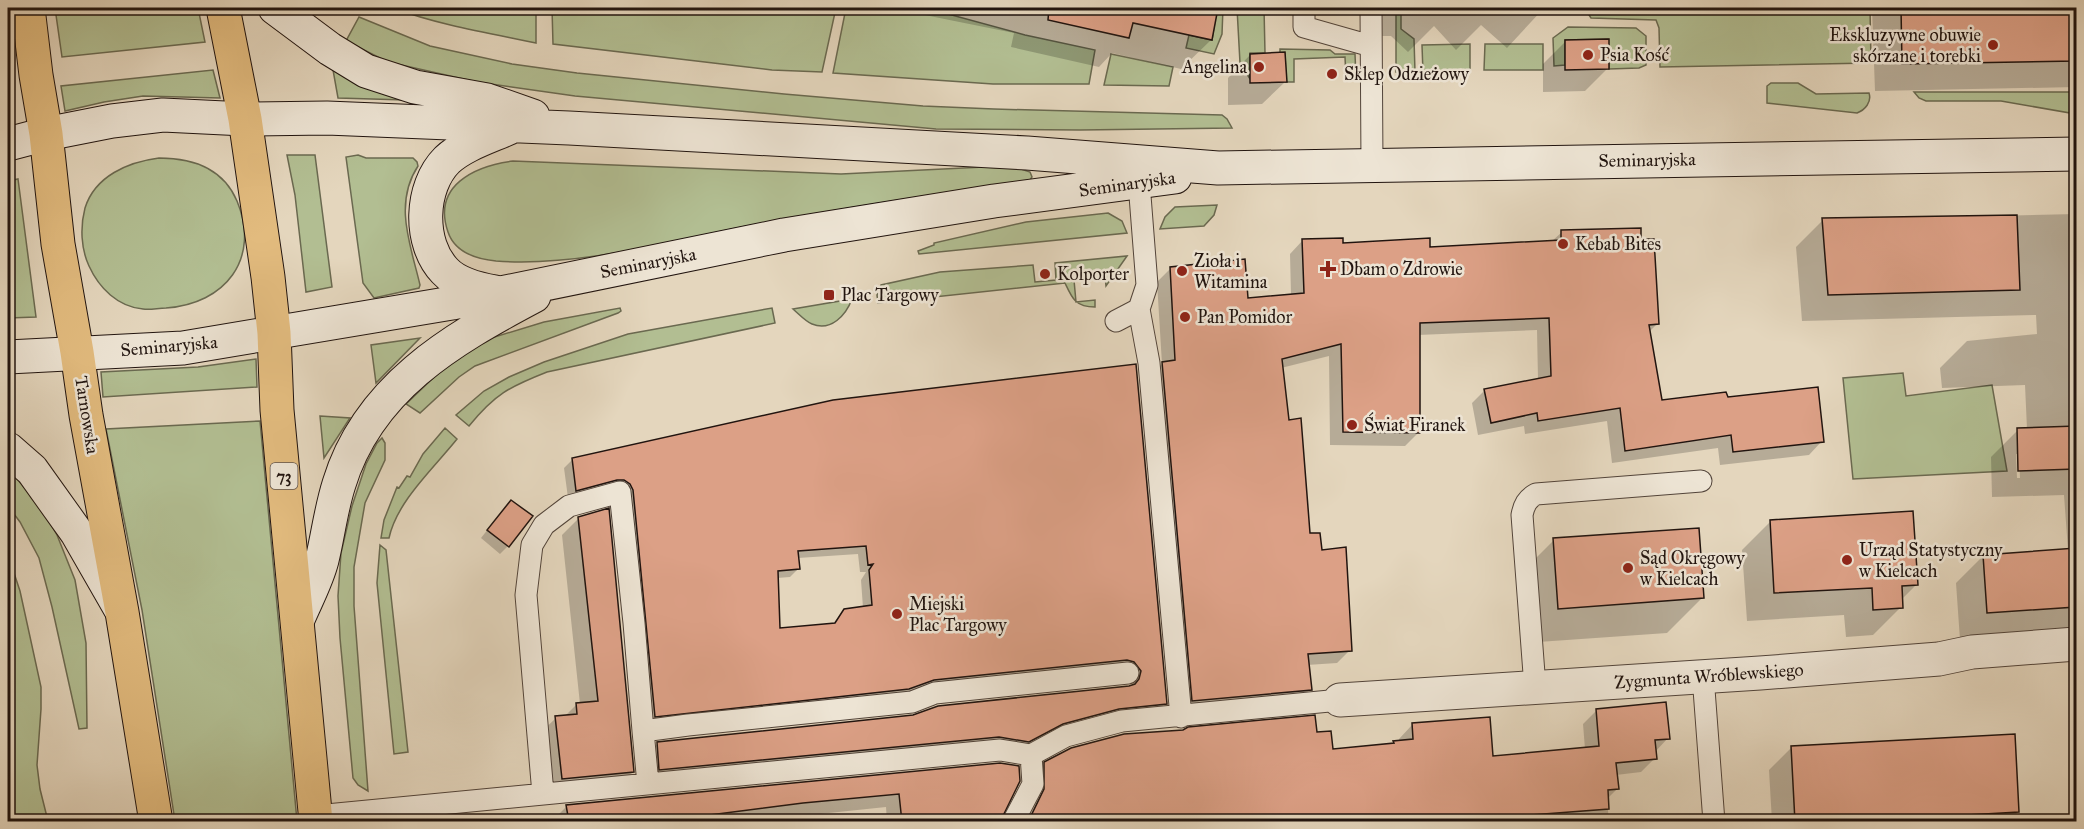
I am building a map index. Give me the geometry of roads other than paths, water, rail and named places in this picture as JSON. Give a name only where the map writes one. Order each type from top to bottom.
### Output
[{"type":"main road","name":"Tarnowska","points":[[28,8],[46,134],[58,244],[156,822]]},
{"type":"main road","name":"73","points":[[223,8],[246,118],[274,333],[277,401],[316,819]]},
{"type":"street","points":[[275,8],[330,49],[366,71],[415,87],[487,100],[569,128]]},
{"type":"street","name":"Seminaryjska","points":[[8,144],[112,121],[163,115],[345,118],[569,128],[1027,153],[1218,168],[2076,154]]},
{"type":"street","points":[[498,293],[480,289],[454,278],[445,271],[438,262],[428,240],[426,218],[433,184],[438,171],[448,160],[461,150],[513,126]]},
{"type":"street","name":"Seminaryjska","points":[[8,357],[183,348],[362,319],[784,235],[994,201],[1139,183],[1218,168]]},
{"type":"street","points":[[298,619],[321,563],[339,484],[349,458],[380,408],[394,391],[433,355],[485,322],[565,279]]},
{"type":"street","points":[[8,449],[32,470],[77,533],[122,612]]},
{"type":"street","name":"Zygmunta Wróblewskiego","points":[[1340,700],[1703,676],[1939,658],[1972,652],[2076,644]]},
{"type":"lane","points":[[1304,8],[1304,27],[1371,46]]},
{"type":"lane","points":[[1371,8],[1372,165]]},
{"type":"lane","points":[[1139,183],[1147,285],[1139,309],[1149,363],[1173,668],[1181,717]]},
{"type":"lane","points":[[1116,321],[1139,309]]},
{"type":"lane","points":[[1535,687],[1522,515],[1524,504],[1536,494],[1701,481]]},
{"type":"lane","points":[[543,794],[526,595],[532,545],[544,525],[569,506],[620,492],[648,784]]},
{"type":"lane","points":[[643,731],[912,702],[935,693],[1128,673]]},
{"type":"lane","points":[[1703,676],[1714,822]]},
{"type":"lane","points":[[316,819],[543,794],[1000,750],[1030,755],[1066,736],[1122,721],[1340,700]]},
{"type":"lane","points":[[1013,822],[1032,784],[1030,755]]},
{"type":"place","name":"Ekskluzywne obuwie skórzane i torebki","points":[[1993,45]]},
{"type":"place","name":"Psia Kość","points":[[1588,55]]},
{"type":"place","name":"Angelina","points":[[1259,67]]},
{"type":"place","name":"Sklep Odzieżowy","points":[[1332,74]]},
{"type":"place","name":"Kebab Bites","points":[[1563,244]]},
{"type":"place","name":"Dbam o Zdrowie","points":[[1328,269]]},
{"type":"place","name":"Zioła i Witamina","points":[[1182,271]]},
{"type":"place","name":"Kolporter","points":[[1045,274]]},
{"type":"place","name":"Plac Targowy","points":[[829,295]]},
{"type":"place","name":"Pan Pomidor","points":[[1185,317]]},
{"type":"place","name":"Świat Firanek","points":[[1352,425]]},
{"type":"place","name":"Urząd Statystyczny w Kielcach","points":[[1847,560]]},
{"type":"place","name":"Sąd Okręgowy w Kielcach","points":[[1628,568]]},
{"type":"place","name":"Miejski Plac Targowy","points":[[897,614]]}]
